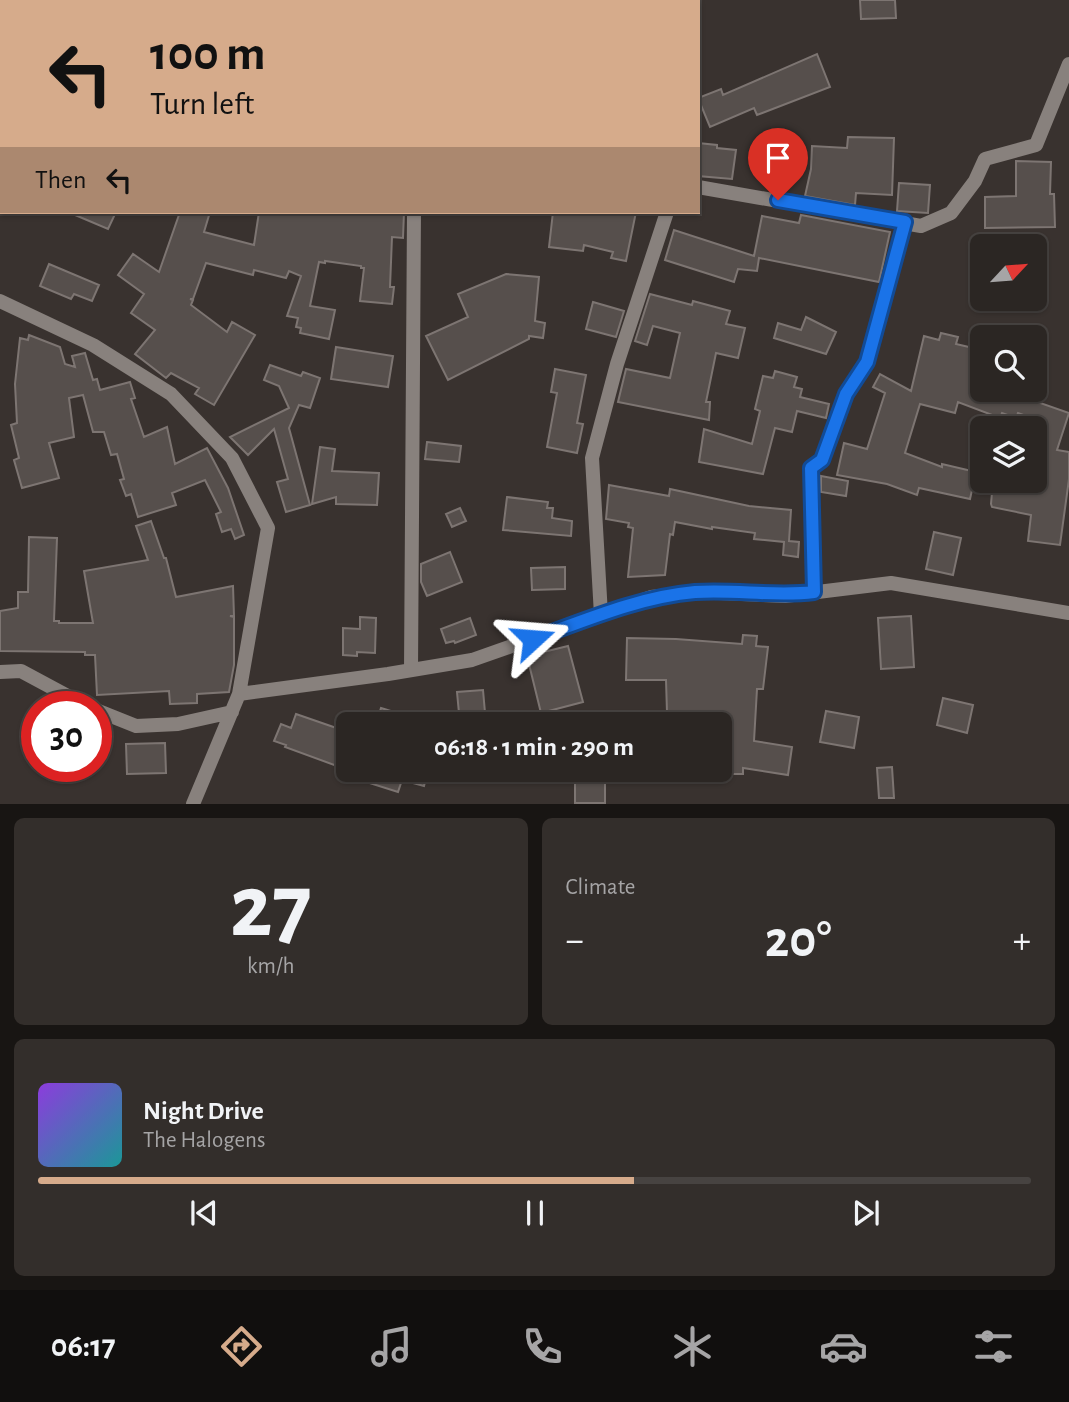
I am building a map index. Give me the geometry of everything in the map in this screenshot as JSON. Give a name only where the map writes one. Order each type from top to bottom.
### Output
[{"type":"street","points":[[700,187],[921,226],[951,213],[975,181],[985,159],[1036,145],[1069,64]]},
{"type":"street","points":[[411,670],[414,214]]},
{"type":"street","points":[[601,615],[592,458],[617,364],[666,214]]},
{"type":"street","points":[[814,592],[811,468],[822,460],[846,394],[867,362],[905,222]]},
{"type":"street","points":[[0,301],[93,345],[171,394],[232,458],[268,528],[239,694],[193,803]]},
{"type":"street","points":[[239,694],[472,660],[651,597],[698,592],[785,596],[891,583],[1069,613]]},
{"type":"street","points":[[0,672],[21,671],[58,691]]},
{"type":"street","points":[[112,716],[136,726],[178,724],[232,712]]},
{"type":"building","points":[[860,0],[895,0],[896,18],[861,19]]},
{"type":"building","points":[[817,54],[830,87],[757,115],[754,108],[710,127],[700,97],[721,89],[723,95]]},
{"type":"building","points":[[848,137],[894,138],[892,195],[856,193],[855,205],[805,196],[811,169],[812,146],[847,148]]},
{"type":"building","points":[[700,143],[736,150],[732,179],[700,176]]},
{"type":"building","points":[[1016,161],[1051,162],[1050,194],[1054,194],[1055,227],[985,228],[985,197],[1016,196]]},
{"type":"building","points":[[899,183],[930,185],[928,213],[897,211]]},
{"type":"building","points":[[73,214],[115,214],[108,229]]},
{"type":"building","points":[[179,214],[209,214],[204,232],[254,245],[259,214],[404,214],[403,238],[392,237],[392,304],[360,301],[364,268],[361,266],[319,262],[310,306],[335,310],[329,339],[300,333],[301,328],[296,327],[298,318],[287,316],[301,276],[289,271],[286,278],[254,270],[253,275],[206,263],[193,299],[190,299],[193,300],[191,305],[227,332],[232,322],[255,335],[214,405],[195,394],[199,388],[171,373],[166,378],[135,354],[155,330],[131,313],[144,294],[118,275],[133,254],[159,272]]},
{"type":"building","points":[[553,214],[636,214],[626,261],[611,258],[613,252],[584,245],[583,251],[549,247]]},
{"type":"building","points":[[801,215],[890,232],[879,282],[759,258],[757,271],[738,269],[734,282],[665,260],[674,230],[754,256],[762,216],[799,223]]},
{"type":"building","points":[[49,264],[99,285],[92,301],[74,294],[71,299],[40,286]]},
{"type":"building","points":[[506,274],[539,277],[535,321],[545,323],[543,338],[529,336],[529,339],[448,380],[426,336],[468,317],[458,294]]},
{"type":"building","points":[[650,294],[730,311],[726,324],[745,328],[738,358],[716,353],[706,402],[710,402],[709,420],[618,402],[626,369],[670,378],[680,333],[653,326],[647,345],[635,341]]},
{"type":"building","points":[[593,302],[624,311],[616,337],[586,329]]},
{"type":"building","points":[[806,317],[836,332],[826,354],[774,338],[778,323],[801,330]]},
{"type":"building","points":[[941,333],[958,337],[956,344],[970,347],[970,402],[1037,402],[1069,413],[1057,450],[1069,452],[1069,479],[1060,545],[1028,541],[1031,515],[992,507],[991,504],[992,493],[1047,493],[1047,416],[1026,416],[1018,413],[1017,416],[1010,416],[1002,413],[1001,416],[995,416],[958,402],[955,413],[920,404],[905,453],[942,467],[942,464],[970,471],[970,499],[919,488],[917,495],[887,484],[837,475],[844,443],[867,449],[885,393],[873,387],[880,374],[911,391],[924,336],[939,340]]},
{"type":"building","points":[[29,335],[60,347],[65,364],[75,367],[72,356],[85,353],[93,380],[97,379],[100,390],[130,382],[135,398],[131,399],[144,437],[167,427],[175,464],[207,448],[228,488],[244,535],[235,539],[231,529],[222,532],[216,514],[221,512],[205,480],[172,493],[176,505],[138,517],[131,494],[126,496],[120,480],[124,479],[117,454],[111,455],[104,432],[93,432],[83,395],[69,398],[74,437],[49,443],[59,478],[22,488],[14,460],[19,458],[11,425],[17,423],[15,384],[20,338],[28,340]]},
{"type":"building","points":[[336,347],[393,356],[388,387],[331,379]]},
{"type":"building","points":[[270,365],[301,376],[303,372],[320,378],[310,408],[299,405],[289,428],[310,505],[286,512],[277,482],[288,479],[274,429],[248,455],[230,437],[289,408],[279,386],[264,380]]},
{"type":"building","points":[[555,369],[586,375],[577,423],[583,424],[577,453],[547,447],[557,393],[551,392]]},
{"type":"building","points":[[775,371],[797,377],[794,387],[802,389],[800,397],[829,404],[826,418],[797,411],[792,432],[775,428],[763,474],[699,462],[704,429],[752,444],[760,411],[755,409],[763,376],[773,378]]},
{"type":"building","points":[[427,442],[461,446],[459,462],[425,459]]},
{"type":"building","points":[[320,447],[335,449],[332,471],[379,473],[377,505],[336,504],[336,497],[312,504]]},
{"type":"building","points":[[821,476],[848,481],[846,496],[821,492]]},
{"type":"building","points":[[609,485],[669,496],[670,489],[749,506],[791,510],[789,541],[799,542],[798,557],[783,555],[784,542],[754,539],[755,533],[675,522],[673,535],[670,534],[665,575],[628,577],[633,528],[628,527],[629,523],[606,519]]},
{"type":"building","points":[[507,497],[548,502],[547,508],[553,508],[552,518],[572,521],[571,536],[503,530]]},
{"type":"building","points":[[460,508],[466,521],[452,527],[446,514]]},
{"type":"building","points":[[151,521],[166,558],[176,597],[233,586],[234,616],[230,616],[234,617],[234,665],[229,692],[197,694],[197,703],[170,704],[169,691],[112,694],[112,691],[97,691],[95,655],[85,655],[85,652],[0,651],[0,611],[18,608],[18,592],[28,592],[29,537],[57,538],[54,621],[93,623],[84,571],[148,560],[136,526]]},
{"type":"building","points":[[934,532],[961,538],[953,575],[926,569]]},
{"type":"building","points":[[450,552],[462,582],[427,596],[421,582],[421,564]]},
{"type":"building","points":[[565,567],[565,589],[532,590],[531,568]]},
{"type":"building","points":[[911,616],[914,667],[881,669],[878,618]]},
{"type":"building","points":[[360,617],[376,618],[375,653],[357,652],[357,656],[343,655],[343,628],[360,629]]},
{"type":"building","points":[[470,618],[476,635],[455,643],[446,643],[441,629]]},
{"type":"building","points":[[743,635],[757,636],[756,646],[768,647],[763,689],[757,689],[754,741],[792,747],[788,775],[743,768],[743,774],[732,774],[732,712],[667,712],[666,680],[626,680],[627,638],[742,644]]},
{"type":"building","points":[[568,646],[583,702],[541,712],[527,656]]},
{"type":"building","points":[[483,690],[485,712],[459,712],[457,692]]},
{"type":"building","points":[[943,698],[973,705],[967,733],[937,725]]},
{"type":"building","points":[[826,711],[859,717],[854,748],[820,742]]},
{"type":"building","points":[[296,714],[336,728],[336,766],[274,741],[281,724],[291,728]]},
{"type":"building","points":[[165,743],[166,773],[127,774],[126,744]]},
{"type":"building","points":[[892,767],[894,798],[879,798],[877,768]]},
{"type":"building","points":[[366,782],[401,782],[398,792]]},
{"type":"building","points":[[409,782],[425,782],[424,786]]},
{"type":"building","points":[[575,782],[605,782],[605,803],[575,803]]},
{"type":"route","points":[[533,639],[651,597],[698,592],[785,596],[814,592],[811,468],[822,460],[846,394],[867,362],[905,222],[778,200]]}]
